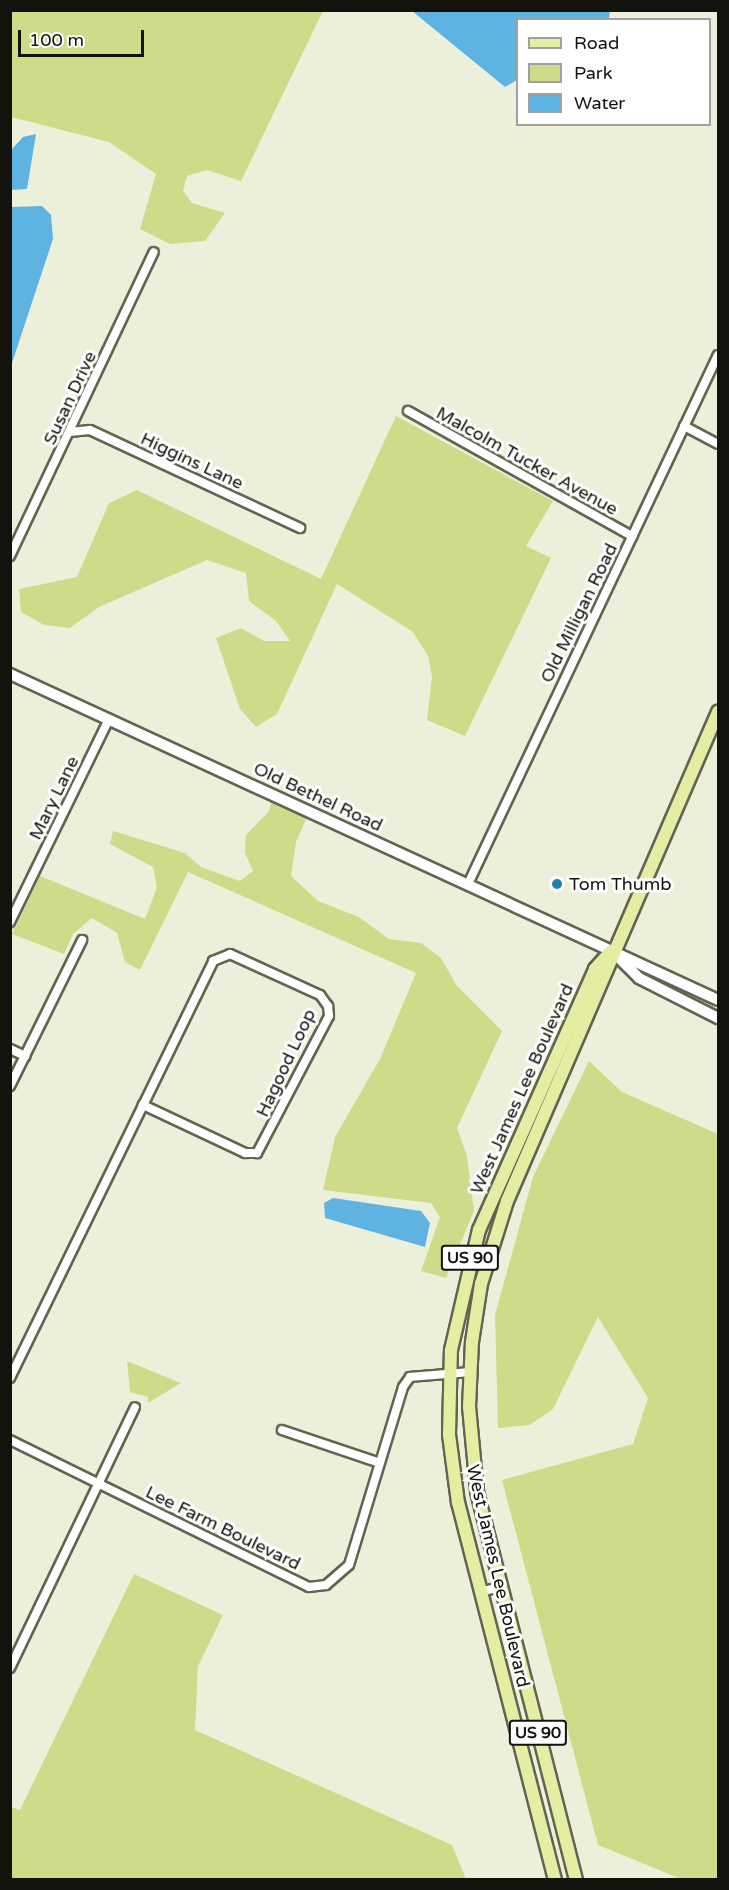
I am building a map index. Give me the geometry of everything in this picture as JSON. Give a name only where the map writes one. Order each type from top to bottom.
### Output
[{"type":"main road","name":"West James Lee Boulevard","points":[[576,1880],[500,1587],[474,1473],[470,1372],[481,1284],[497,1228],[607,977],[612,950],[718,712]]},
{"type":"main road","name":"West James Lee Boulevard","points":[[555,1880],[480,1592],[453,1474],[450,1373],[461,1291],[479,1230],[595,969],[612,950]]},
{"type":"street","name":"Susan Drive","points":[[10,556],[154,252]]},
{"type":"street","name":"Old Milligan Road","points":[[468,884],[718,355]]},
{"type":"street","name":"Malcolm Tucker Avenue","points":[[408,411],[632,536]]},
{"type":"street","points":[[684,426],[718,444]]},
{"type":"street","name":"Higgins Lane","points":[[70,432],[90,430],[300,528]]},
{"type":"street","name":"Old Bethel Road","points":[[10,674],[718,1000]]},
{"type":"street","name":"Mary Lane","points":[[10,922],[109,719]]},
{"type":"street","points":[[10,1086],[82,940]]},
{"type":"street","points":[[612,950],[639,978],[718,1018]]},
{"type":"street","name":"Hagood Loop","points":[[10,1378],[143,1105],[220,955],[230,954],[320,995],[328,1006],[329,1016],[257,1153],[245,1153],[143,1105]]},
{"type":"street","points":[[10,1049],[25,1056]]},
{"type":"street","name":"Lee Farm Boulevard","points":[[10,1440],[309,1587],[338,1579],[349,1565],[406,1382],[450,1373],[470,1372]]},
{"type":"street","points":[[10,1668],[135,1407]]},
{"type":"street","points":[[282,1430],[380,1463]]},
{"type":"street","points":[[480,1592],[500,1587]]},
{"type":"green space","points":[[10,11],[323,11],[241,181],[207,170],[187,176],[183,191],[192,203],[225,213],[205,241],[170,244],[140,229],[156,174],[109,142],[11,117]]},
{"type":"green space","points":[[396,416],[553,501],[526,546],[551,558],[465,736],[427,720],[432,677],[428,656],[413,632],[337,584],[277,714],[256,727],[240,709],[216,638],[241,628],[264,641],[290,641],[276,621],[249,601],[246,573],[207,560],[99,607],[70,628],[44,625],[21,612],[19,589],[77,577],[109,503],[137,490],[321,579]]},
{"type":"green space","points":[[272,798],[307,817],[296,842],[291,876],[318,901],[359,917],[389,939],[421,943],[441,958],[457,986],[502,1031],[457,1128],[467,1156],[474,1211],[446,1278],[421,1271],[440,1217],[431,1203],[323,1190],[335,1137],[380,1059],[416,973],[188,872],[140,970],[125,962],[117,933],[92,918],[73,934],[64,954],[12,934],[40,876],[145,919],[157,887],[153,867],[110,844],[113,831],[185,853],[201,867],[240,881],[253,871],[245,853],[246,835],[269,811]]},
{"type":"green space","points":[[589,1061],[622,1092],[718,1134],[718,1879],[681,1879],[598,1845],[502,1480],[633,1444],[648,1398],[598,1317],[553,1409],[530,1425],[498,1428],[495,1315],[533,1177]]},
{"type":"green space","points":[[127,1361],[181,1383],[148,1403],[148,1397],[130,1392]]},
{"type":"green space","points":[[134,1574],[223,1615],[198,1666],[195,1730],[452,1845],[466,1879],[11,1879],[11,1807],[20,1810]]},
{"type":"water","points":[[412,11],[610,11],[609,18],[516,18],[516,81],[505,87]]},
{"type":"water","points":[[36,134],[27,189],[11,190],[11,150],[23,137]]},
{"type":"water","points":[[42,206],[51,215],[53,239],[11,366],[11,207]]},
{"type":"water","points":[[333,1198],[421,1211],[430,1223],[425,1247],[325,1218],[324,1203]]},
{"type":"place","name":"Tom Thumb","points":[[557,884]]}]
